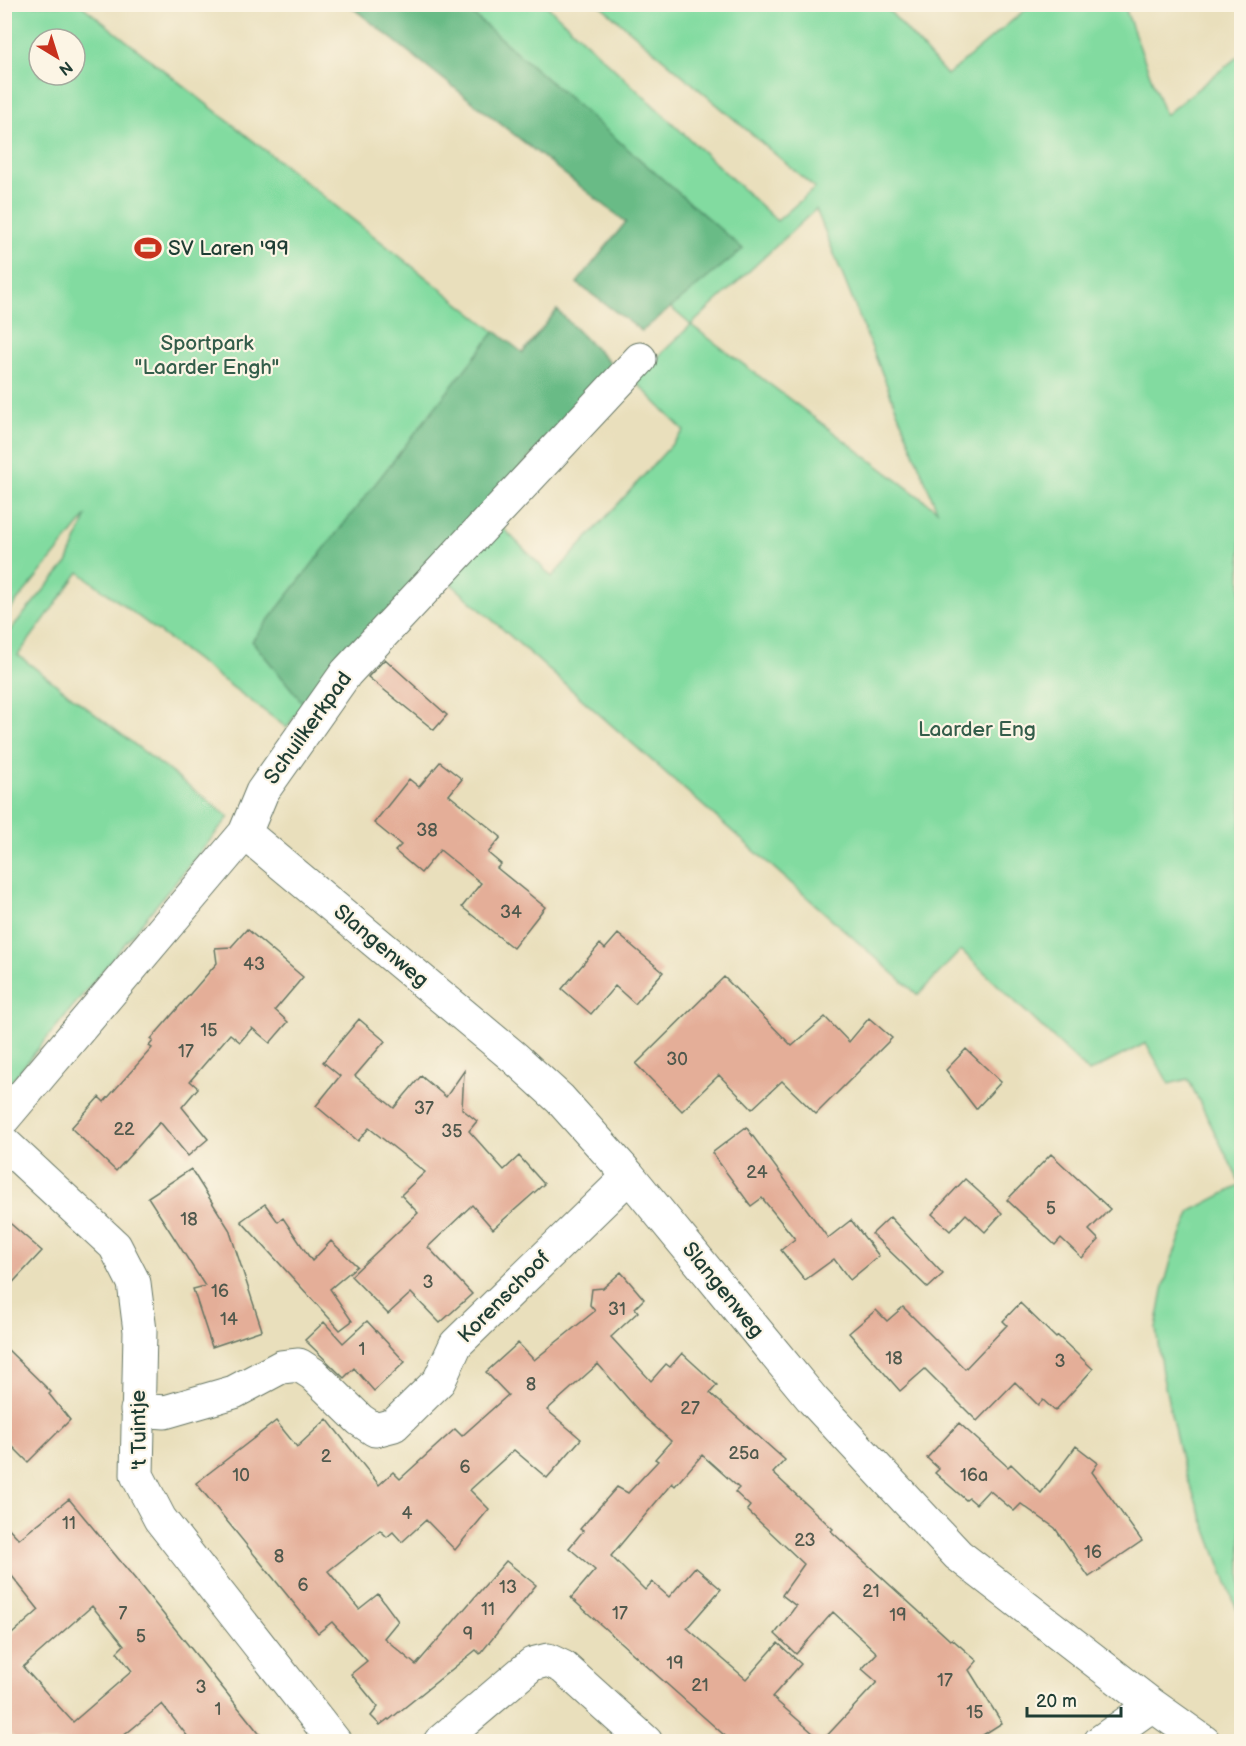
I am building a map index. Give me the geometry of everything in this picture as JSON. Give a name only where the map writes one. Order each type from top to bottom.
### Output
[{"type":"street","name":"Schuilkerkpad","points":[[4,1118],[245,833],[262,792],[346,674],[640,359]]},
{"type":"street","name":"Slangenweg","points":[[245,833],[560,1098],[629,1176],[813,1400],[958,1554],[1152,1705],[1204,1742]]},
{"type":"street","name":"'t Tuintje","points":[[4,1143],[115,1246],[134,1283],[140,1331],[136,1475],[160,1519],[335,1742]]},
{"type":"street","name":"Korenschoof","points":[[137,1410],[165,1412],[234,1392],[280,1367],[299,1365],[313,1374],[360,1420],[375,1430],[394,1425],[439,1381],[456,1344],[629,1176]]},
{"type":"street","points":[[440,1742],[532,1664],[548,1660],[563,1667],[646,1742]]},
{"type":"street","points":[[1100,1742],[1152,1705]]},
{"type":"green space","name":"Sportpark \"Laarder Engh\"","points":[[5,5],[81,5],[522,353],[557,310],[614,367],[303,703],[287,728],[79,572],[18,655],[229,817],[5,1089],[5,636],[67,563],[87,515],[5,616]]},
{"type":"green space","name":"Laarder Eng","points":[[349,5],[546,5],[777,221],[815,188],[600,5],[884,5],[947,75],[1031,5],[1124,5],[1165,115],[1241,54],[1241,1185],[1188,1079],[1169,1084],[1146,1043],[1089,1072],[961,950],[918,995],[448,581],[502,527],[552,577],[684,431],[634,380],[691,325],[670,307],[642,331],[577,283],[626,222]],"holes":[[[816,209],[937,510],[691,325]]]},
{"type":"green space","points":[[349,5],[462,5],[743,249],[642,331],[577,283],[626,222]]},
{"type":"green space","points":[[557,310],[613,367],[303,703],[252,641],[495,331],[523,353]]},
{"type":"green space","points":[[1241,1185],[1241,1620],[1182,1464],[1162,1373],[1156,1328],[1171,1261],[1191,1211]]},
{"type":"building","points":[[385,659],[447,715],[434,730],[368,677]]},
{"type":"building","points":[[440,762],[462,779],[449,795],[501,837],[488,853],[501,864],[497,868],[545,907],[513,948],[462,907],[481,883],[440,850],[421,873],[395,851],[401,845],[374,823],[409,779],[419,787]]},
{"type":"building","points":[[247,929],[303,977],[275,1010],[288,1022],[270,1043],[252,1028],[240,1042],[230,1034],[190,1081],[198,1088],[182,1107],[208,1139],[188,1156],[160,1122],[116,1171],[71,1128],[99,1097],[104,1102],[152,1048],[149,1046],[153,1041],[151,1039],[217,963],[215,948],[231,947]]},
{"type":"building","points":[[618,934],[663,972],[635,1004],[615,986],[591,1014],[562,989],[600,944],[605,949]]},
{"type":"building","points":[[724,977],[792,1046],[825,1017],[849,1042],[869,1018],[892,1038],[816,1114],[782,1081],[752,1109],[719,1075],[682,1111],[636,1064]]},
{"type":"building","points":[[359,1019],[385,1041],[355,1076],[394,1108],[421,1076],[446,1097],[464,1071],[462,1109],[477,1121],[469,1131],[504,1170],[519,1156],[544,1184],[493,1229],[472,1205],[428,1247],[472,1294],[440,1323],[411,1293],[388,1314],[351,1276],[418,1213],[401,1195],[425,1172],[369,1128],[358,1141],[316,1106],[340,1076],[323,1062]]},
{"type":"building","points":[[966,1049],[1001,1082],[976,1109],[946,1070]]},
{"type":"building","points":[[746,1127],[828,1238],[851,1220],[879,1256],[850,1280],[834,1259],[805,1280],[781,1250],[795,1239],[762,1198],[751,1206],[712,1153]]},
{"type":"building","points":[[1051,1154],[1110,1209],[1089,1230],[1099,1240],[1082,1258],[1061,1238],[1055,1245],[1007,1200]]},
{"type":"building","points":[[191,1169],[229,1229],[262,1330],[212,1347],[193,1289],[205,1286],[148,1197]]},
{"type":"building","points":[[965,1179],[1002,1213],[985,1232],[966,1214],[950,1231],[932,1214]]},
{"type":"building","points":[[265,1204],[278,1222],[283,1218],[312,1261],[331,1241],[357,1266],[330,1289],[352,1321],[340,1330],[241,1221]]},
{"type":"building","points":[[890,1217],[943,1274],[928,1288],[872,1234]]},
{"type":"building","points":[[4,1218],[42,1251],[4,1292]]},
{"type":"building","points":[[621,1272],[644,1299],[635,1308],[638,1312],[611,1337],[651,1381],[666,1364],[670,1367],[682,1353],[717,1385],[710,1393],[785,1460],[773,1473],[833,1529],[831,1531],[950,1640],[952,1639],[977,1661],[969,1670],[1002,1723],[972,1742],[732,1742],[571,1598],[595,1570],[569,1548],[583,1531],[580,1529],[617,1487],[628,1493],[658,1461],[655,1459],[671,1441],[644,1417],[598,1364],[547,1410],[581,1439],[547,1478],[514,1450],[470,1490],[489,1509],[455,1550],[426,1520],[402,1542],[393,1532],[387,1537],[380,1530],[328,1571],[359,1609],[378,1594],[398,1621],[384,1638],[416,1665],[506,1561],[536,1585],[480,1654],[476,1650],[389,1720],[380,1725],[371,1716],[378,1707],[351,1674],[367,1661],[332,1622],[318,1633],[196,1483],[276,1421],[297,1447],[327,1419],[379,1485],[393,1472],[400,1479],[455,1429],[462,1436],[508,1395],[486,1372],[518,1343],[534,1360],[595,1311],[590,1305],[592,1289],[603,1288]],"holes":[[[702,1455],[739,1488],[735,1492],[750,1506],[747,1510],[804,1564],[782,1595],[796,1606],[775,1634],[796,1654],[833,1612],[877,1653],[862,1669],[877,1682],[822,1741],[772,1697],[801,1664],[778,1643],[746,1679],[687,1628],[721,1589],[695,1567],[669,1597],[652,1582],[645,1590],[611,1556],[672,1483],[675,1486]]]},
{"type":"building","points":[[1020,1303],[1056,1338],[1058,1336],[1093,1369],[1055,1411],[1043,1400],[1038,1405],[1015,1382],[977,1421],[925,1369],[900,1391],[849,1333],[876,1310],[887,1321],[903,1307],[965,1369],[1007,1325],[1003,1321]]},
{"type":"building","points":[[367,1321],[405,1362],[374,1391],[354,1368],[344,1378],[305,1340],[324,1322],[343,1343]]},
{"type":"building","points":[[4,1346],[51,1392],[49,1394],[70,1420],[28,1462],[4,1438]]},
{"type":"building","points":[[959,1423],[1008,1467],[1011,1464],[1041,1493],[1076,1446],[1098,1463],[1092,1472],[1142,1541],[1089,1577],[1055,1528],[1021,1504],[1014,1511],[989,1490],[976,1504],[969,1498],[966,1500],[935,1473],[939,1469],[927,1458]]},
{"type":"building","points":[[69,1499],[266,1742],[192,1742],[162,1704],[116,1742],[18,1742],[4,1726],[4,1641],[39,1610],[4,1566],[4,1523],[19,1539]],"holes":[[[92,1606],[124,1645],[117,1652],[132,1671],[73,1722],[23,1667]]]},
{"type":"place","name":"SV Laren '99","points":[[148,248]]}]
